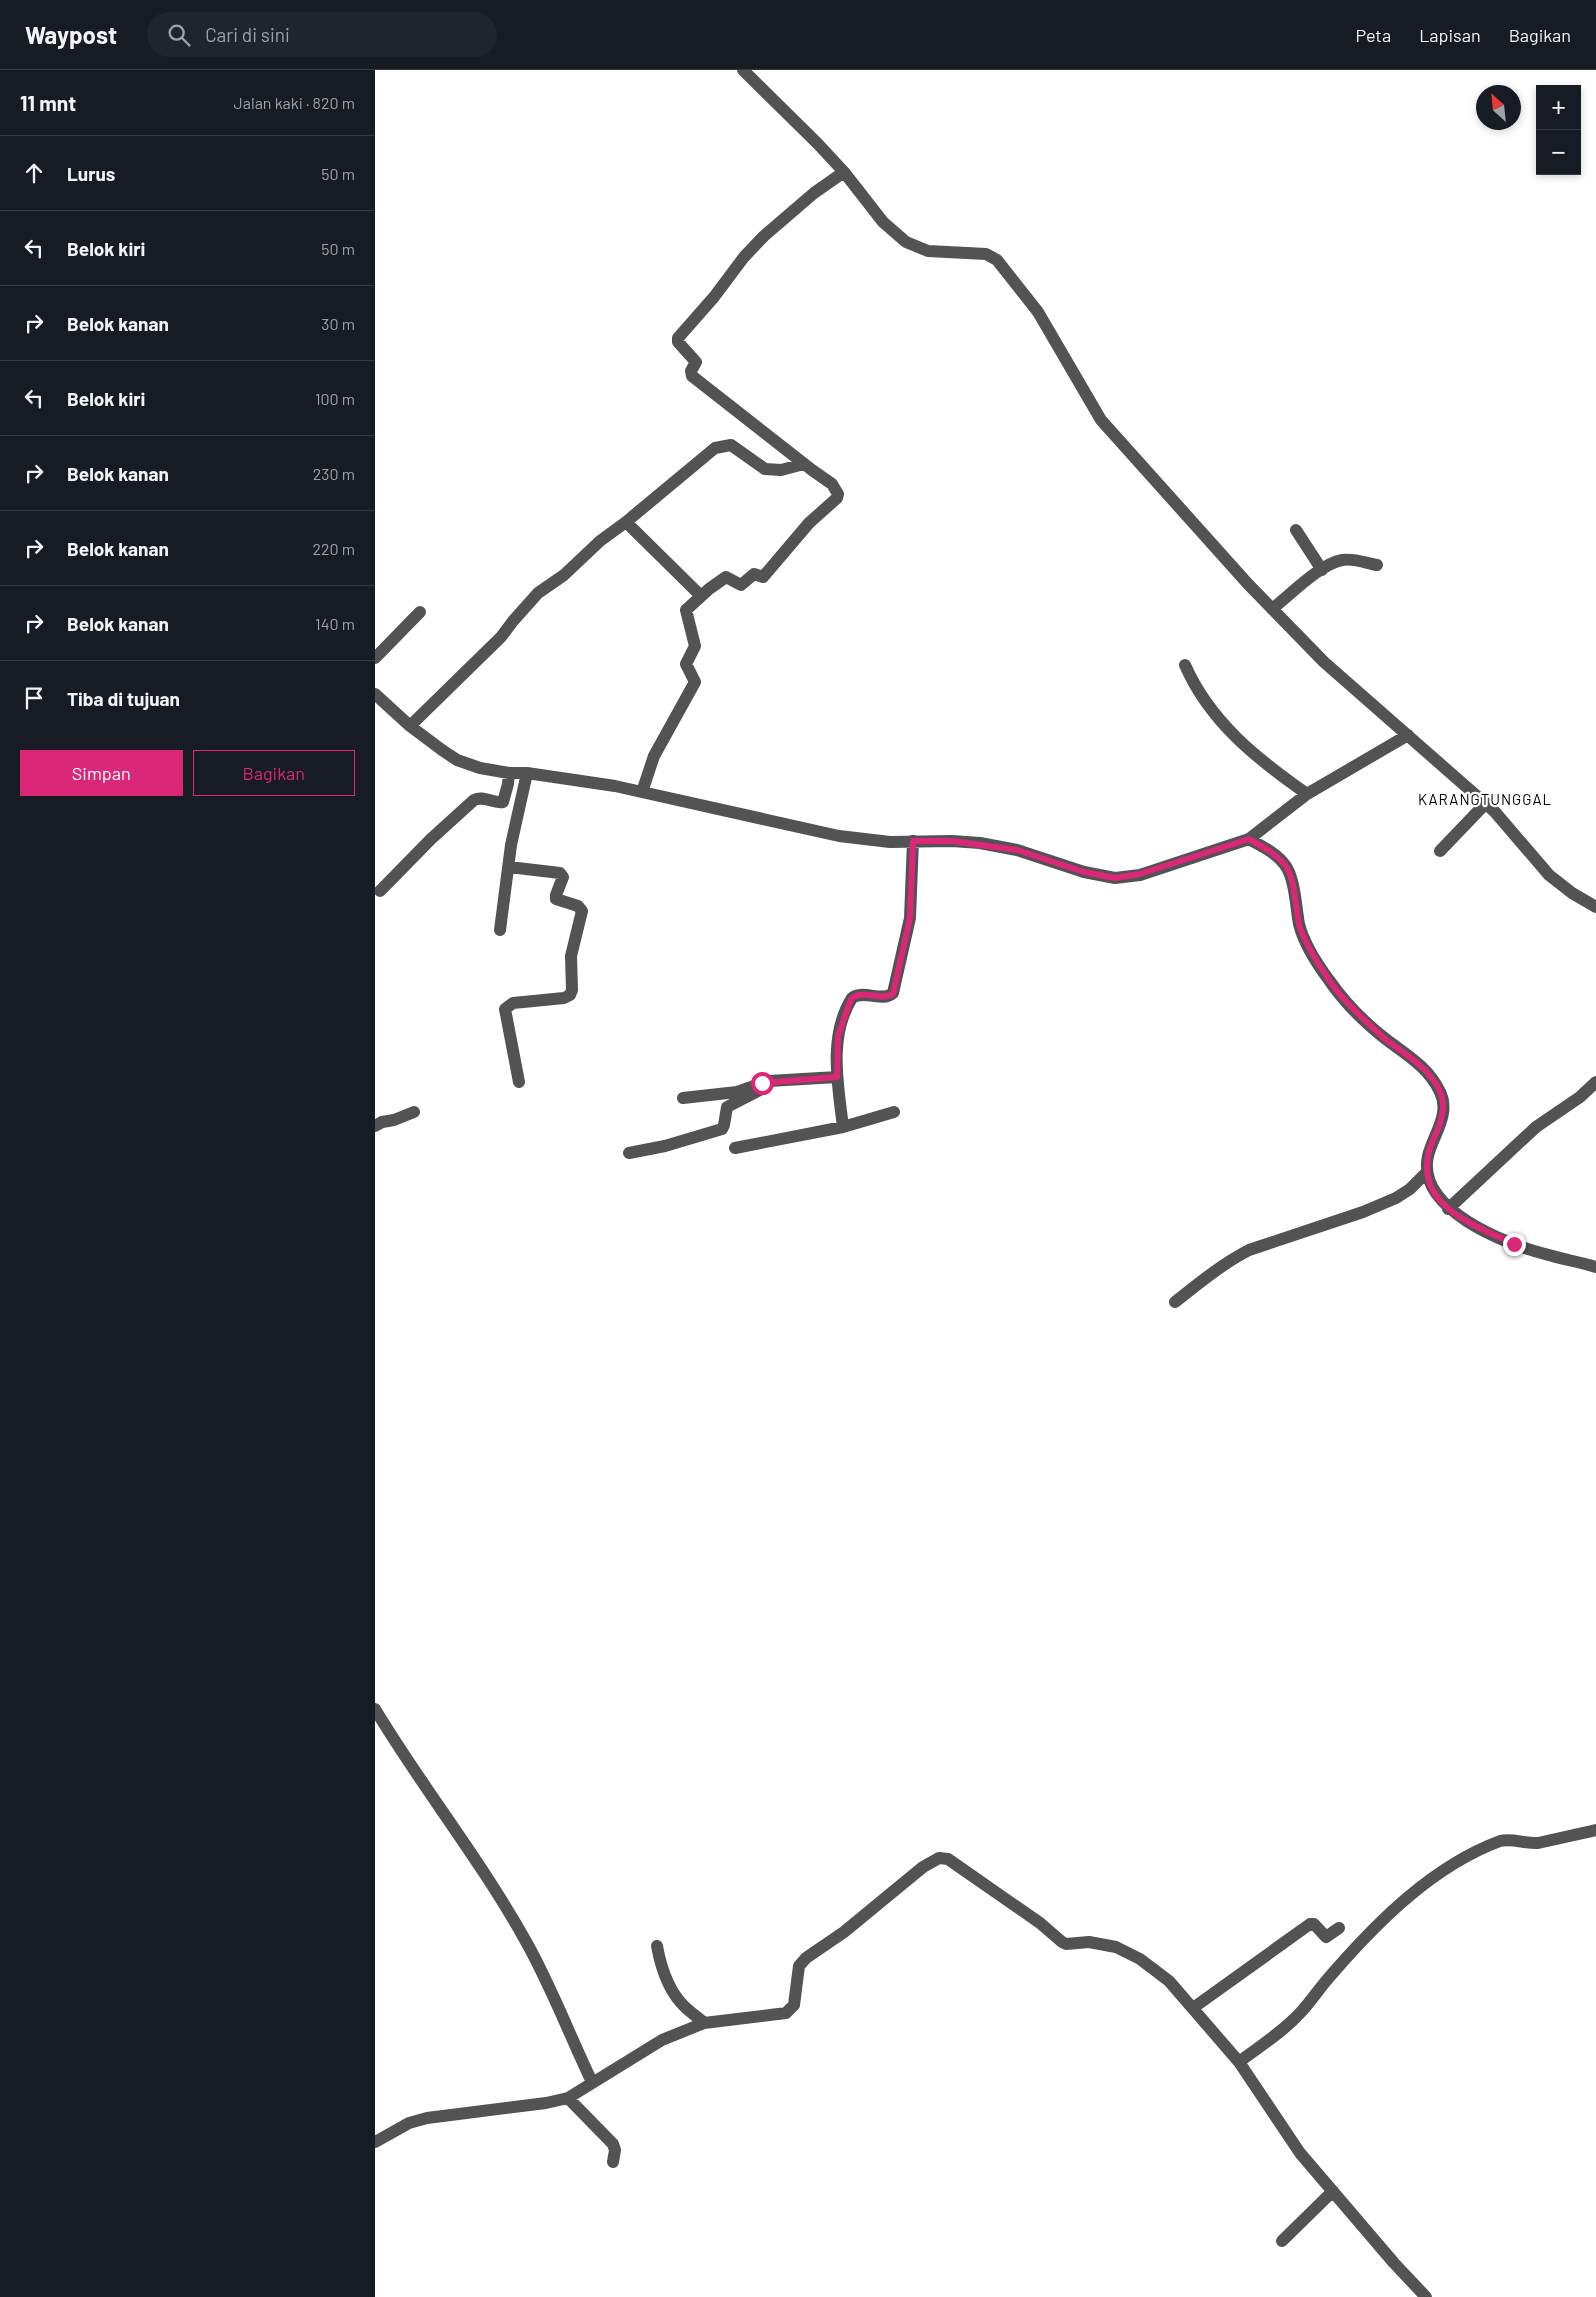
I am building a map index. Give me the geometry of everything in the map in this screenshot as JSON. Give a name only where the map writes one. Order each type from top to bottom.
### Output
[{"type":"street","points":[[743,70],[844,172],[883,222],[906,242],[928,251],[986,254],[997,260],[1038,312],[1101,420],[1272,610],[1324,662],[1486,803],[1549,875],[1572,893],[1596,907]]},
{"type":"street","points":[[642,792],[654,756],[694,684],[695,679],[686,664],[695,646],[685,612],[701,596],[726,577],[741,585],[754,574],[762,578],[809,522],[837,498],[838,493],[832,484],[693,376],[691,371],[696,362],[678,342],[678,338],[714,297],[744,257],[765,236],[814,193],[844,172]]},
{"type":"street","points":[[410,726],[501,637],[538,593],[563,575],[600,541],[627,522],[659,493],[719,446],[731,445],[765,469],[781,470],[804,464]]},
{"type":"street","points":[[627,522],[701,596]]},
{"type":"street","points":[[1296,530],[1322,570]]},
{"type":"street","points":[[1272,610],[1322,570],[1335,563],[1350,560],[1377,566]]},
{"type":"street","points":[[375,658],[420,612]]},
{"type":"street","points":[[1185,664],[1203,700],[1235,737],[1272,769],[1307,794]]},
{"type":"street","points":[[375,694],[410,726],[457,760],[480,768],[509,773],[527,773],[642,792],[839,836],[890,842],[971,842],[1017,850],[1084,872],[1115,878],[1140,874],[1249,839],[1307,794],[1408,735]]},
{"type":"street","points":[[380,891],[431,839],[476,799],[503,802],[509,773]]},
{"type":"street","points":[[500,930],[511,845],[527,773]]},
{"type":"street","points":[[1441,851],[1486,803]]},
{"type":"street","points":[[1249,839],[1277,857],[1287,868],[1303,937],[1328,980],[1345,1000],[1385,1038],[1418,1063],[1438,1088],[1443,1100],[1443,1116],[1428,1157],[1427,1172],[1432,1189],[1448,1209],[1469,1222],[1514,1244],[1545,1254],[1596,1266]]},
{"type":"street","points":[[843,1127],[837,1077],[838,1036],[851,999],[861,994],[887,997],[893,993],[910,918],[913,841]]},
{"type":"street","points":[[509,867],[560,873],[563,877],[555,895],[556,898],[578,906],[582,911],[571,956],[572,990],[570,995],[564,998],[513,1003],[505,1009],[519,1082]]},
{"type":"street","points":[[683,1098],[737,1092],[769,1081],[837,1077]]},
{"type":"street","points":[[629,1153],[665,1146],[720,1130],[724,1126],[727,1107],[760,1090],[769,1081]]},
{"type":"street","points":[[1448,1209],[1536,1127],[1580,1097],[1596,1082]]},
{"type":"street","points":[[375,1126],[414,1112]]},
{"type":"street","points":[[735,1148],[843,1127],[894,1112]]},
{"type":"street","points":[[1175,1302],[1216,1270],[1249,1250],[1363,1212],[1396,1198],[1410,1189],[1427,1172]]},
{"type":"street","points":[[375,1709],[405,1759],[437,1801],[480,1865],[525,1939],[591,2082]]},
{"type":"street","points":[[1239,2062],[1284,2029],[1370,1932],[1434,1877],[1500,1841],[1512,1839],[1538,1843],[1596,1830]]},
{"type":"street","points":[[375,2142],[409,2123],[427,2118],[568,2098],[591,2082],[662,2040],[704,2023],[786,2013],[794,2005],[799,1966],[806,1958],[844,1932],[923,1867],[939,1858],[954,1862],[1040,1923],[1062,1942],[1066,1944],[1100,1943],[1116,1947],[1140,1959],[1169,1981],[1239,2062],[1300,2153],[1394,2263],[1426,2297]]},
{"type":"street","points":[[1193,2008],[1310,1924],[1314,1924],[1327,1937],[1339,1928]]},
{"type":"street","points":[[657,1946],[661,1968],[669,1984],[683,2006],[704,2023]]},
{"type":"street","points":[[568,2098],[613,2144],[615,2150],[613,2162]]},
{"type":"street","points":[[1282,2241],[1333,2192]]},
{"type":"district","name":"KARANGTUNGGAL","points":[[1485,799]]},
{"type":"route","points":[[762,1083],[837,1077],[838,1036],[851,999],[861,994],[887,997],[893,994],[909,930],[913,841],[980,843],[1017,850],[1084,872],[1125,878],[1249,839],[1268,850],[1285,864],[1290,878],[1303,937],[1328,980],[1345,1000],[1385,1038],[1418,1063],[1431,1076],[1438,1088],[1443,1100],[1443,1116],[1428,1157],[1427,1172],[1432,1189],[1448,1209],[1469,1222],[1514,1244]]}]
